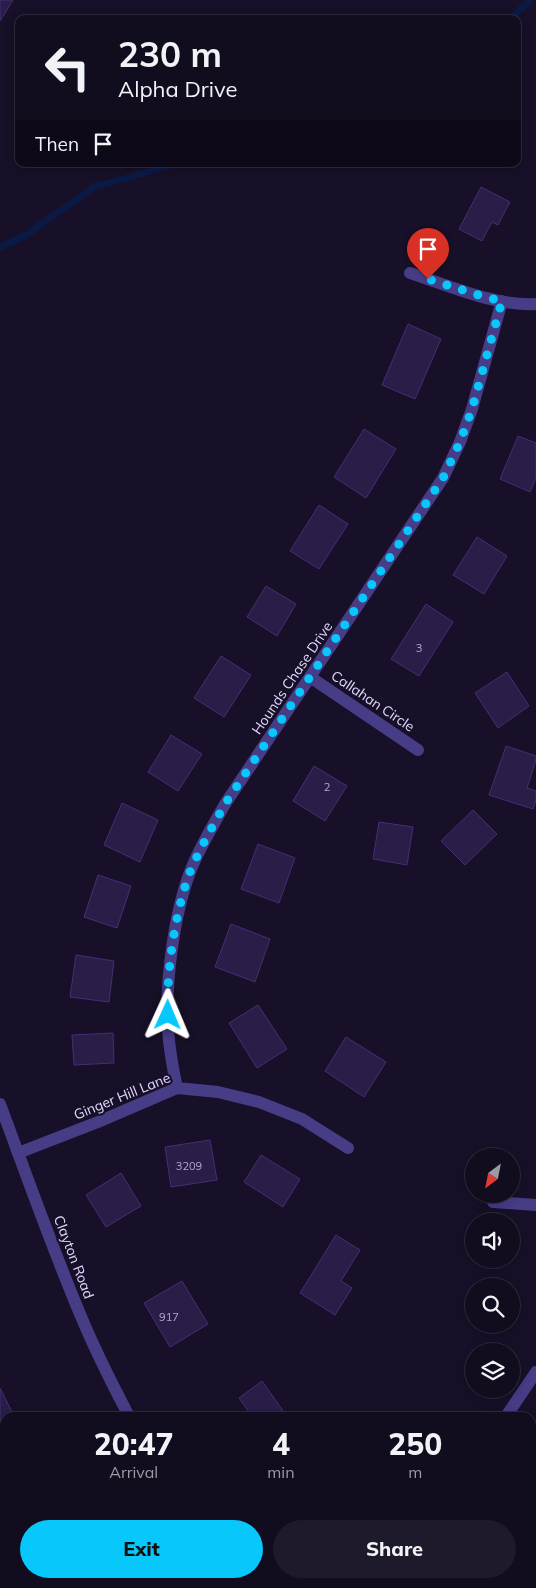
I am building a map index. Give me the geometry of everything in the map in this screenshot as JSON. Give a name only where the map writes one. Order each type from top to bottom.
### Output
[{"type":"street","points":[[410,273],[485,297],[502,301],[536,304]]},
{"type":"street","name":"Hounds Chase Drive","points":[[177,1088],[168,1028],[167,1001],[178,915],[190,872],[225,804],[443,478],[460,442],[472,409],[502,301]]},
{"type":"street","name":"Callahan Circle","points":[[310,677],[418,750]]},
{"type":"street","name":"Ginger Hill Lane","points":[[18,1153],[98,1122],[177,1088],[218,1092],[259,1102],[302,1119],[348,1148]]},
{"type":"street","name":"Clayton Road","points":[[0,1104],[80,1314],[127,1412]]},
{"type":"street","points":[[507,1203],[536,1205]]},
{"type":"street","points":[[509,1412],[536,1372]]},
{"type":"building","points":[[0,0],[13,0],[0,21]]},
{"type":"building","points":[[481,187],[510,202],[498,225],[492,222],[482,241],[459,229]]},
{"type":"building","points":[[408,324],[441,339],[415,399],[382,385]]},
{"type":"building","points":[[364,429],[396,449],[366,498],[334,477]]},
{"type":"building","points":[[518,436],[536,443],[536,478],[530,492],[500,479]]},
{"type":"building","points":[[319,505],[348,524],[319,569],[290,551]]},
{"type":"building","points":[[477,537],[507,556],[484,594],[453,575]]},
{"type":"building","points":[[266,586],[296,604],[277,636],[247,617]]},
{"type":"building","points":[[426,604],[453,622],[419,676],[391,659]]},
{"type":"building","points":[[221,656],[251,675],[224,717],[194,698]]},
{"type":"building","points":[[507,672],[529,706],[498,728],[475,693]]},
{"type":"building","points":[[171,735],[202,754],[178,791],[148,772]]},
{"type":"building","points":[[506,746],[536,756],[527,788],[536,791],[533,809],[489,795]]},
{"type":"building","points":[[314,766],[347,786],[325,821],[293,801]]},
{"type":"building","points":[[122,803],[158,820],[140,862],[104,845]]},
{"type":"building","points":[[473,810],[497,834],[465,865],[441,841]]},
{"type":"building","points":[[379,822],[413,827],[407,865],[373,859]]},
{"type":"building","points":[[258,844],[295,858],[279,903],[241,889]]},
{"type":"building","points":[[98,875],[131,886],[117,928],[84,917]]},
{"type":"building","points":[[231,924],[270,939],[255,982],[215,967]]},
{"type":"building","points":[[76,955],[114,961],[109,1002],[70,997]]},
{"type":"building","points":[[258,1005],[287,1049],[257,1068],[229,1023]]},
{"type":"building","points":[[113,1033],[114,1063],[74,1065],[72,1035]]},
{"type":"building","points":[[346,1037],[386,1062],[364,1097],[325,1071]]},
{"type":"building","points":[[210,1140],[217,1180],[171,1187],[165,1147]]},
{"type":"building","points":[[261,1155],[300,1179],[283,1207],[244,1182]]},
{"type":"building","points":[[121,1173],[141,1206],[106,1227],[86,1195]]},
{"type":"building","points":[[336,1235],[360,1250],[341,1281],[352,1288],[335,1315],[300,1293]]},
{"type":"building","points":[[182,1281],[208,1324],[170,1347],[144,1303]]},
{"type":"building","points":[[262,1381],[284,1412],[249,1412],[239,1398]]},
{"type":"building","points":[[0,1388],[12,1412],[0,1412]]},
{"type":"waterway","points":[[515,15],[530,0]]},
{"type":"waterway","points":[[0,247],[26,235],[94,187],[164,167]]},
{"type":"route","points":[[168,1015],[167,1001],[170,968],[178,915],[190,872],[205,840],[225,804],[443,478],[460,442],[472,409],[502,301],[428,279]]}]
